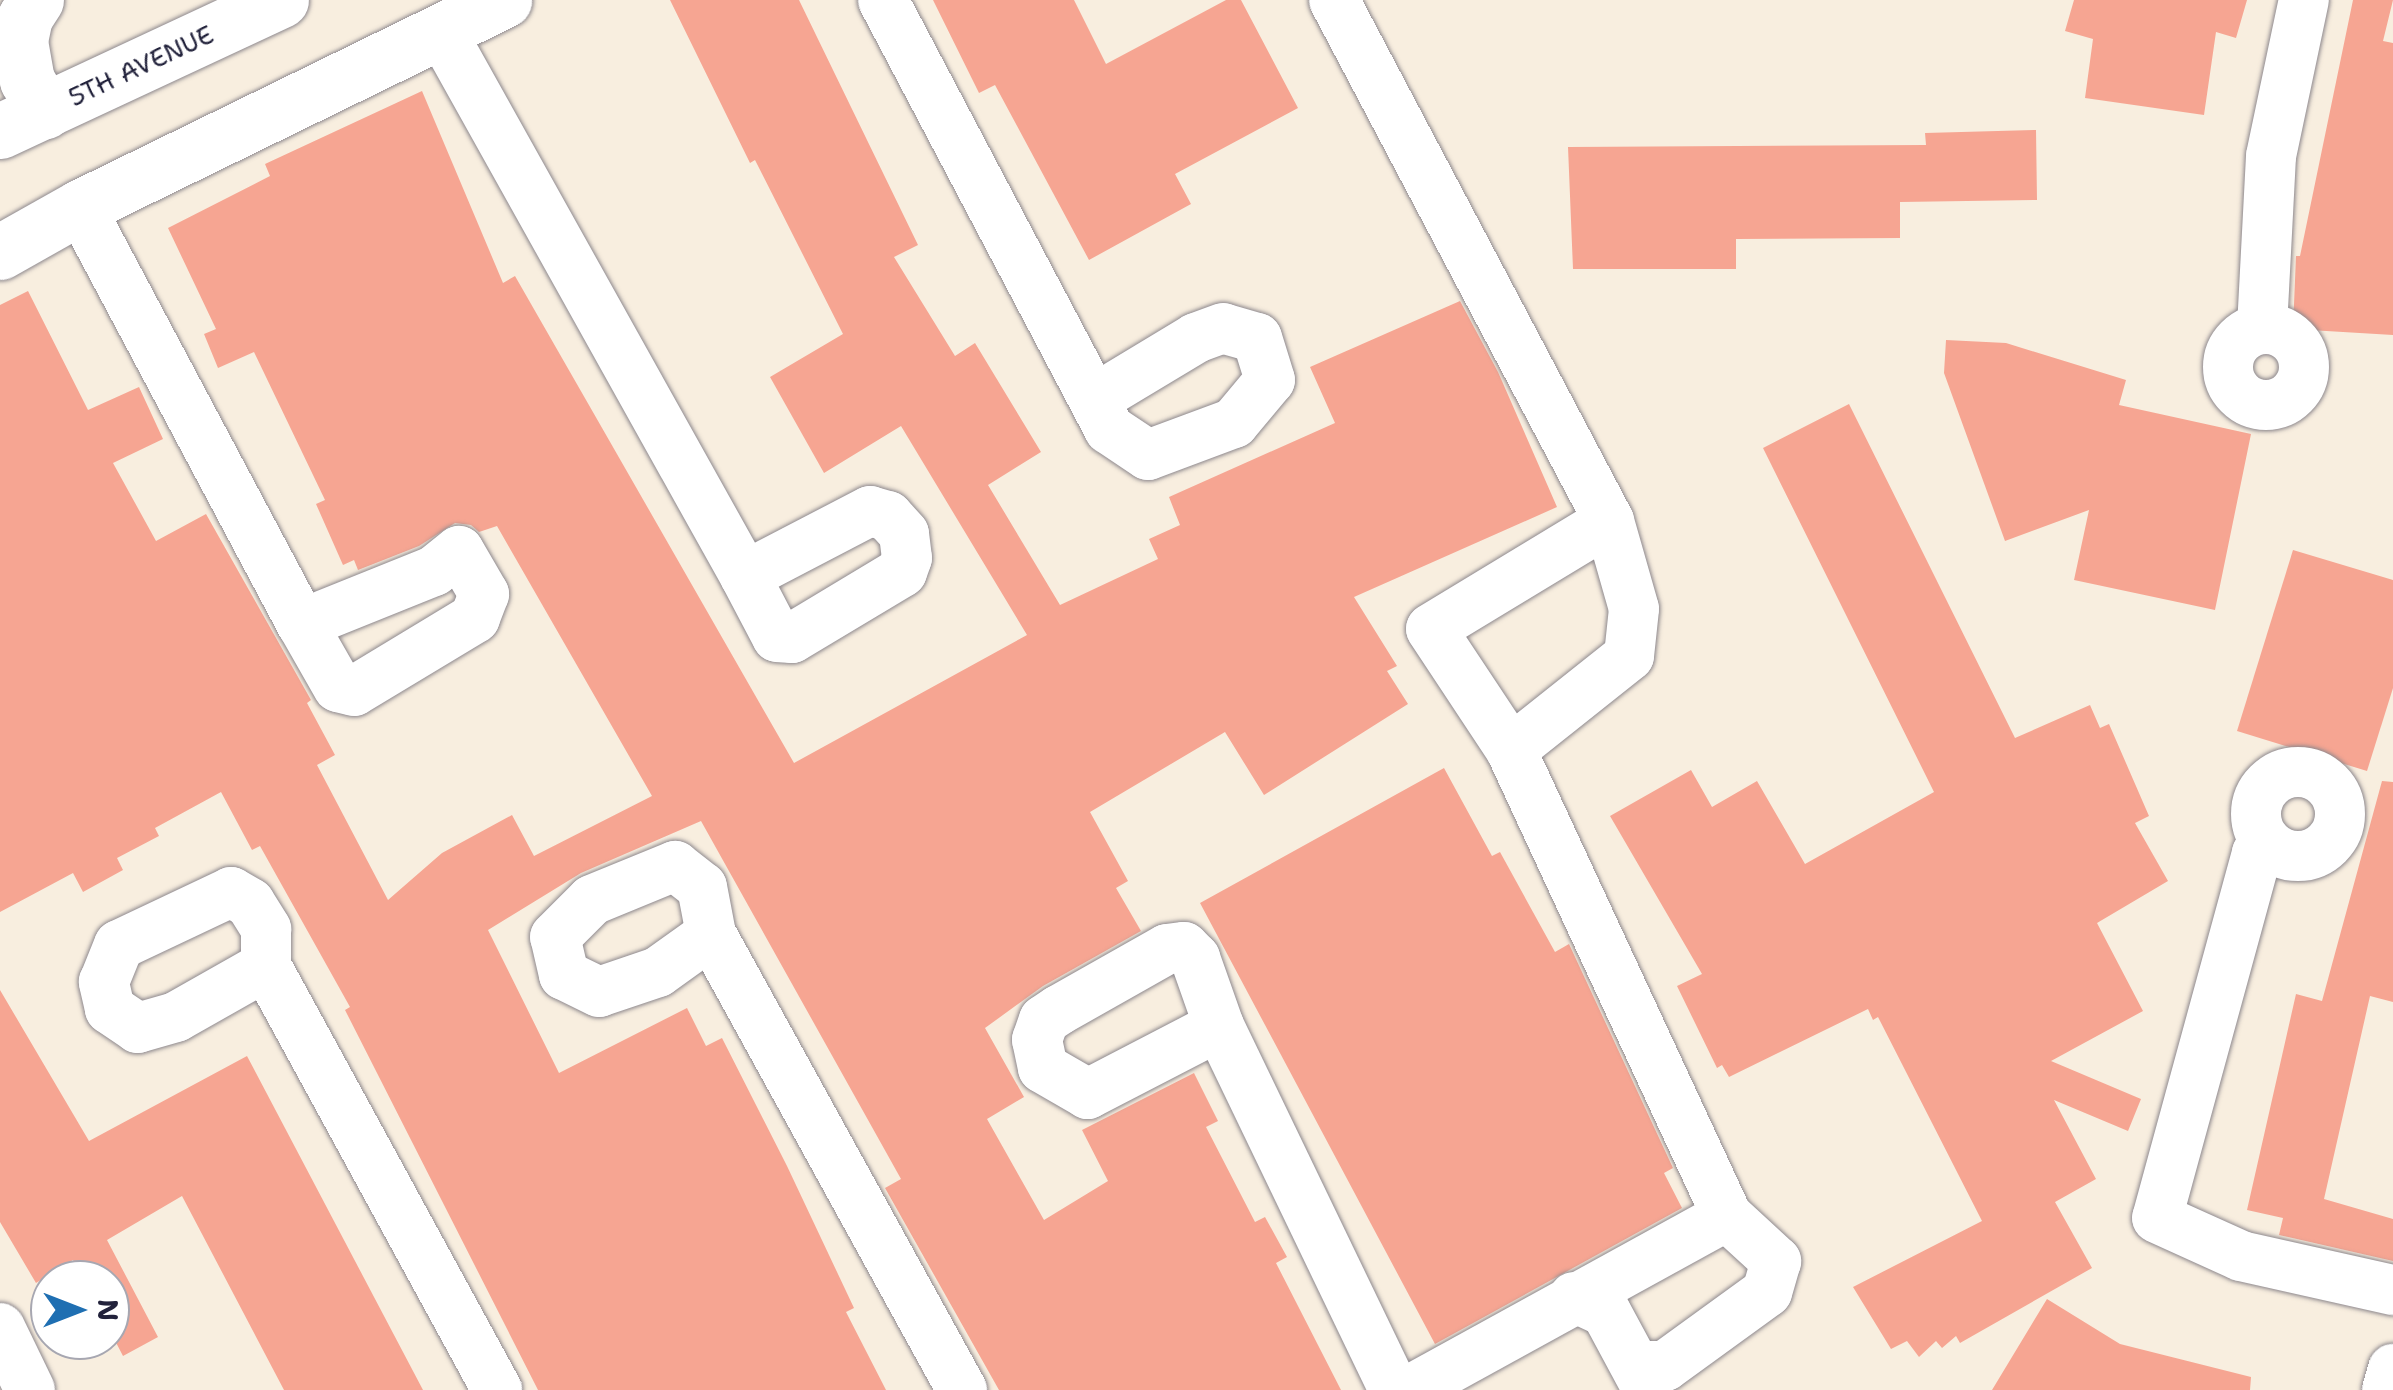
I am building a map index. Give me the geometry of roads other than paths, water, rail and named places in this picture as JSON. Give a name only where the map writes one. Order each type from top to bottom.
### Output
[{"type":"street","points":[[0,4],[8,0]]},
{"type":"street","points":[[23,121],[27,80],[20,41],[25,16],[36,0]]},
{"type":"street","name":"5TH AVENUE","points":[[23,121],[281,0]]},
{"type":"street","points":[[0,252],[80,207],[504,0]]},
{"type":"street","points":[[883,0],[1095,400]]},
{"type":"street","points":[[1334,0],[1609,521],[1634,609],[1629,656],[1512,750]]},
{"type":"street","points":[[2262,328],[2271,156],[2304,0]]},
{"type":"street","points":[[442,33],[745,576]]},
{"type":"street","points":[[80,207],[302,624]]},
{"type":"street","points":[[1574,1297],[1606,1312],[1642,1378],[1665,1366],[1767,1292],[1776,1261],[1727,1216],[1512,750],[1431,628],[1609,521]]},
{"type":"street","points":[[2266,844],[2257,852],[2157,1218],[2241,1256],[2393,1290]]},
{"type":"street","points":[[711,934],[962,1390]]},
{"type":"street","points":[[266,966],[497,1390]]},
{"type":"street","points":[[1219,1026],[1394,1390]]},
{"type":"street","points":[[1410,1390],[1727,1216]]},
{"type":"street","points":[[0,1328],[30,1390]]},
{"type":"street","points":[[2386,1390],[2393,1369]]}]
